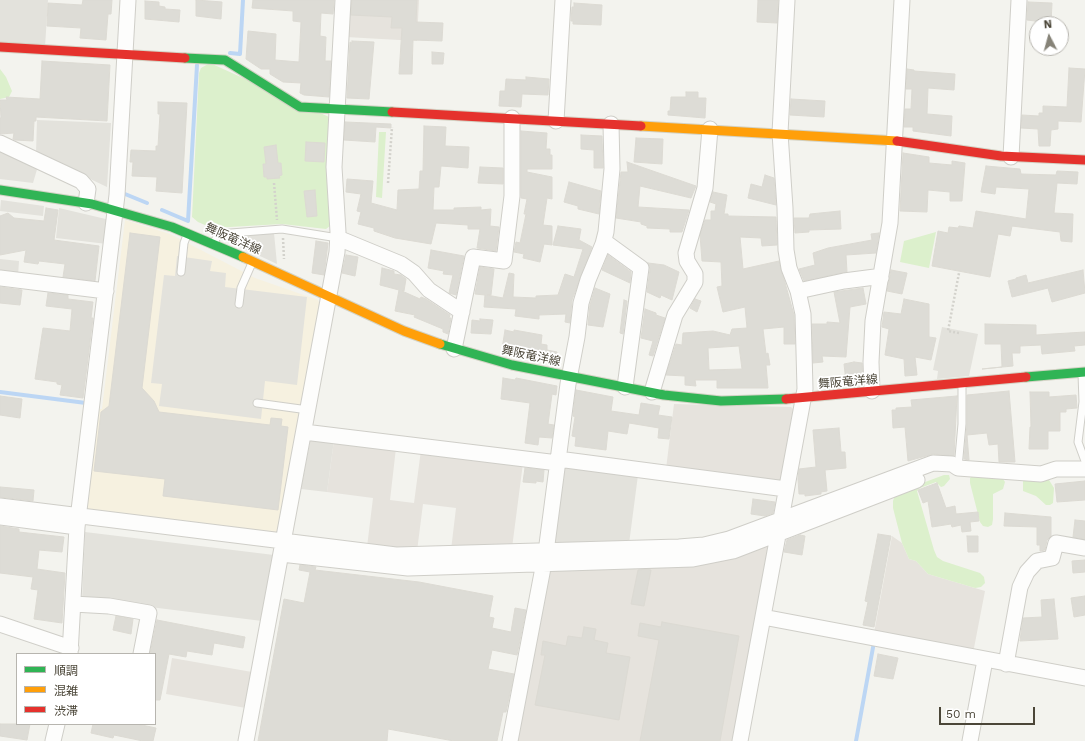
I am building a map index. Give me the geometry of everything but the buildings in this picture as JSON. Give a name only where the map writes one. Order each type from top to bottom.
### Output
[{"type":"main road","points":[[0,48],[225,60],[300,107],[894,140],[1011,157],[1085,160]]},
{"type":"main road","name":"舞阪竜洋線","points":[[0,190],[86,203],[115,210],[188,233],[214,243],[404,331],[454,350],[496,361],[652,392],[721,401],[759,401],[1083,372]]},
{"type":"street","points":[[0,624],[71,651],[77,521],[115,210],[128,0]]},
{"type":"street","points":[[246,741],[329,296],[338,238],[334,179],[343,0]]},
{"type":"street","points":[[556,121],[563,0]]},
{"type":"street","points":[[740,741],[805,389],[804,329],[798,291],[786,259],[785,208],[780,133],[787,0]]},
{"type":"street","points":[[872,391],[871,342],[890,223],[902,0]]},
{"type":"street","points":[[1011,157],[1019,0]]},
{"type":"street","points":[[454,350],[473,257],[504,261],[512,196],[512,118]]},
{"type":"street","points":[[510,741],[544,558],[583,295],[604,242],[606,232],[611,180],[611,124]]},
{"type":"street","points":[[652,392],[675,315],[695,282],[695,274],[687,261],[686,252],[705,188],[710,129]]},
{"type":"street","points":[[0,144],[82,181],[88,189],[86,203]]},
{"type":"street","points":[[338,238],[401,264],[414,273],[429,290],[462,312]]},
{"type":"street","points":[[604,242],[641,268],[625,387]]},
{"type":"street","points":[[798,291],[844,281],[875,277],[881,278]]},
{"type":"street","points":[[0,278],[106,291]]},
{"type":"street","points":[[304,432],[786,489]]},
{"type":"street","points":[[0,506],[77,521],[282,548],[396,555],[544,558],[692,546],[729,539],[780,526],[932,463],[952,464],[956,467],[1041,474],[1056,469],[1085,470]]},
{"type":"street","points":[[0,517],[77,521]]},
{"type":"street","points":[[1006,664],[1020,587],[1027,572],[1037,561],[1052,558],[1056,544],[1059,542],[1085,548]]},
{"type":"street","points":[[73,604],[109,606],[149,613],[141,653]]},
{"type":"street","points":[[763,617],[976,656],[985,660],[1085,678]]},
{"type":"street","points":[[970,741],[985,660]]},
{"type":"street","points":[[53,741],[57,725]]},
{"type":"lane","points":[[214,243],[218,234],[282,229],[338,238]]},
{"type":"lane","points":[[181,272],[184,243],[188,233]]},
{"type":"lane","points":[[239,304],[241,288],[253,261]]},
{"type":"lane","points":[[1083,372],[1083,402],[1078,442],[1085,461]]},
{"type":"lane","points":[[956,467],[962,418],[962,383]]},
{"type":"lane","points":[[257,403],[308,410]]},
{"type":"path","points":[[388,183],[393,112]]},
{"type":"path","points":[[274,183],[277,219]]},
{"type":"path","points":[[280,274],[285,264],[282,229]]},
{"type":"path","points":[[959,273],[948,331],[959,333]]},
{"type":"shaded area","points":[[0,0],[48,0],[45,47],[0,44]]},
{"type":"shaded area","points":[[348,0],[419,0],[417,41],[346,37]]},
{"type":"shaded area","points":[[37,120],[111,123],[107,187],[36,153]]},
{"type":"shaded area","points":[[0,149],[38,166],[33,183],[0,179]]},
{"type":"shaded area","points":[[1,200],[44,206],[43,216],[0,211]]},
{"type":"shaded area","points":[[59,208],[110,220],[107,244],[56,238]]},
{"type":"shaded area","points":[[125,220],[170,234],[255,278],[318,300],[321,306],[279,536],[83,511],[95,409],[102,409]]},
{"type":"shaded area","points":[[274,233],[277,264],[230,242],[230,236]]},
{"type":"shaded area","points":[[177,256],[212,261],[210,271],[226,273],[225,287],[307,297],[297,385],[265,381],[261,419],[159,406],[162,384],[151,383],[164,275],[175,276]]},
{"type":"shaded area","points":[[0,259],[19,261],[18,276],[0,274]]},
{"type":"shaded area","points":[[942,327],[978,334],[969,376],[937,379],[938,371],[933,370]]},
{"type":"shaded area","points":[[674,404],[791,407],[793,409],[780,484],[666,469]]},
{"type":"shaded area","points":[[311,437],[334,440],[327,492],[301,489]]},
{"type":"shaded area","points":[[334,440],[396,448],[390,500],[414,503],[421,450],[523,463],[512,548],[451,550],[456,508],[423,504],[417,551],[367,547],[373,498],[327,492]]},
{"type":"shaded area","points":[[565,466],[638,475],[629,544],[552,547],[562,469]]},
{"type":"shaded area","points":[[85,532],[274,555],[262,621],[110,602],[82,601]]},
{"type":"shaded area","points":[[892,536],[902,543],[909,559],[916,561],[928,574],[985,591],[974,648],[971,651],[874,633]]},
{"type":"shaded area","points":[[772,540],[735,741],[514,741],[546,568]]},
{"type":"shaded area","points":[[172,658],[252,672],[246,708],[166,694]]},
{"type":"green space","points":[[210,63],[329,117],[327,179],[330,226],[326,229],[282,224],[212,228],[198,222],[192,217],[199,73],[201,68]]},
{"type":"green space","points":[[0,69],[6,77],[12,91],[9,97],[0,99]]},
{"type":"green space","points":[[379,132],[386,132],[382,198],[376,197]]},
{"type":"green space","points":[[936,232],[929,268],[900,262],[904,241]]},
{"type":"green space","points":[[944,475],[949,475],[950,479],[944,486],[941,487],[936,482],[920,488],[917,491],[934,550],[937,557],[943,561],[980,573],[984,577],[985,583],[981,587],[975,588],[928,574],[916,561],[909,559],[902,543],[893,508],[895,495],[901,491]]},
{"type":"green space","points":[[973,475],[1003,479],[1005,482],[1003,489],[993,494],[993,519],[992,525],[988,527],[983,526],[980,522],[970,483],[970,478]]},
{"type":"green space","points":[[1026,479],[1049,480],[1054,488],[1053,503],[1046,505],[1036,496],[1023,491],[1023,481]]},
{"type":"waterway","points":[[230,53],[240,54],[243,0]]},
{"type":"waterway","points":[[162,210],[188,221],[197,65]]},
{"type":"waterway","points":[[125,194],[147,203]]},
{"type":"waterway","points":[[0,392],[86,403]]},
{"type":"waterway","points":[[856,741],[874,642]]},
{"type":"traffic: fast","points":[[185,58],[225,60],[300,107],[392,112]]},
{"type":"traffic: fast","points":[[0,190],[92,204],[172,227],[243,257]]},
{"type":"traffic: fast","points":[[440,344],[512,365],[664,395],[721,401],[786,399]]},
{"type":"traffic: fast","points":[[1026,377],[1085,372]]},
{"type":"traffic: slow","points":[[641,126],[897,141]]},
{"type":"traffic: slow","points":[[243,257],[404,331],[440,344]]},
{"type":"traffic: jam","points":[[0,47],[185,58]]},
{"type":"traffic: jam","points":[[392,112],[641,126]]},
{"type":"traffic: jam","points":[[897,141],[1001,156],[1085,160]]},
{"type":"traffic: jam","points":[[786,399],[1026,377]]}]
